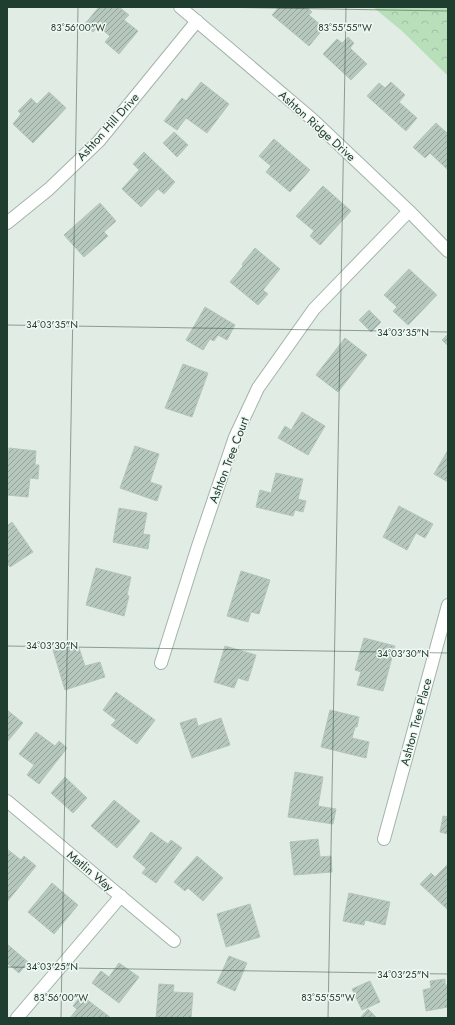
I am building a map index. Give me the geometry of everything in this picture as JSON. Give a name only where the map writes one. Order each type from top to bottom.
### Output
[{"type":"street","name":"Ashton Ridge Drive","points":[[180,7],[312,119],[409,211],[448,251]]},
{"type":"street","name":"Ashton Hill Drive","points":[[7,224],[49,189],[99,141],[197,21]]},
{"type":"street","name":"Ashton Tree Court","points":[[161,663],[198,546],[235,437],[258,388],[314,309],[409,211]]},
{"type":"street","name":"Ashton Tree Place","points":[[384,839],[448,605]]},
{"type":"street","name":"Matlin Way","points":[[7,801],[174,941]]},
{"type":"street","points":[[17,1018],[121,896]]},
{"type":"green space","points":[[373,7],[448,7],[448,76],[402,31]]},
{"type":"building","points":[[99,7],[119,7],[129,15],[124,20],[138,31],[119,54],[105,42],[110,36],[98,26],[93,32],[84,25]]},
{"type":"building","points":[[279,7],[306,7],[312,12],[309,15],[324,28],[309,46],[272,15]]},
{"type":"building","points":[[348,37],[354,43],[350,48],[367,64],[351,80],[323,54],[337,39],[342,43]]},
{"type":"building","points":[[201,82],[229,104],[207,133],[186,118],[177,130],[164,121],[182,98],[186,101]]},
{"type":"building","points":[[391,82],[405,95],[399,102],[417,118],[406,131],[367,96],[379,83],[385,88]]},
{"type":"building","points":[[49,92],[66,108],[33,143],[13,124],[21,114],[18,111],[31,98],[37,104]]},
{"type":"building","points":[[436,123],[448,134],[448,170],[430,153],[425,158],[413,147]]},
{"type":"building","points":[[174,132],[188,145],[177,157],[163,143]]},
{"type":"building","points":[[274,139],[310,170],[290,192],[266,172],[271,166],[259,156]]},
{"type":"building","points":[[144,152],[175,182],[164,194],[158,189],[141,207],[122,189],[139,170],[133,164]]},
{"type":"building","points":[[323,186],[351,211],[320,245],[310,236],[314,231],[296,216]]},
{"type":"building","points":[[100,203],[116,221],[104,232],[108,236],[84,257],[64,235]]},
{"type":"building","points":[[255,248],[280,269],[263,290],[268,294],[258,305],[230,282]]},
{"type":"building","points":[[409,269],[437,295],[408,325],[393,311],[397,307],[384,295]]},
{"type":"building","points":[[205,307],[235,325],[227,340],[218,335],[214,341],[210,339],[203,350],[186,340]]},
{"type":"building","points":[[369,310],[381,322],[371,332],[359,320]]},
{"type":"building","points":[[448,334],[448,346],[442,340]]},
{"type":"building","points":[[345,338],[367,355],[338,392],[316,375]]},
{"type":"building","points":[[183,364],[208,373],[192,417],[165,408]]},
{"type":"building","points":[[302,412],[325,426],[308,455],[278,438],[285,426],[291,430]]},
{"type":"building","points":[[135,446],[159,454],[150,482],[162,486],[157,501],[120,488]]},
{"type":"building","points":[[9,448],[36,451],[35,465],[39,465],[38,479],[30,478],[28,497],[7,495]]},
{"type":"building","points":[[448,450],[448,482],[434,474]]},
{"type":"building","points":[[276,473],[303,479],[298,499],[306,501],[303,512],[295,510],[293,516],[256,507],[260,490],[271,493]]},
{"type":"building","points":[[399,506],[433,524],[425,538],[416,533],[407,550],[383,537]]},
{"type":"building","points":[[119,508],[147,513],[143,534],[150,535],[148,549],[113,542]]},
{"type":"building","points":[[12,522],[33,552],[10,567],[7,563],[7,526]]},
{"type":"building","points":[[96,568],[131,577],[127,595],[129,596],[124,616],[86,605]]},
{"type":"building","points":[[241,571],[270,580],[259,614],[251,612],[248,622],[227,616]]},
{"type":"building","points":[[364,638],[395,646],[383,691],[357,685],[361,672],[355,670]]},
{"type":"building","points":[[77,642],[85,666],[100,662],[105,677],[65,690],[53,650]]},
{"type":"building","points":[[225,646],[256,655],[248,681],[238,678],[234,688],[214,682]]},
{"type":"building","points":[[116,692],[155,720],[137,744],[111,725],[116,720],[103,710]]},
{"type":"building","points":[[7,710],[23,723],[7,742]]},
{"type":"building","points":[[330,710],[359,717],[357,727],[355,727],[352,738],[369,742],[366,758],[321,747]]},
{"type":"building","points":[[196,718],[198,726],[221,718],[230,745],[192,758],[180,723]]},
{"type":"building","points":[[36,732],[55,746],[59,741],[67,748],[39,784],[27,775],[34,765],[19,754]]},
{"type":"building","points":[[295,772],[323,777],[318,806],[336,809],[333,824],[288,817]]},
{"type":"building","points":[[65,777],[87,798],[73,813],[51,793]]},
{"type":"building","points":[[114,800],[140,821],[117,848],[91,826]]},
{"type":"building","points":[[443,816],[448,817],[448,834],[440,832]]},
{"type":"building","points":[[151,832],[168,844],[171,840],[182,848],[156,883],[142,873],[146,868],[133,857]]},
{"type":"building","points":[[318,839],[320,857],[331,856],[332,872],[294,875],[290,842]]},
{"type":"building","points":[[7,849],[21,860],[24,856],[36,866],[7,902]]},
{"type":"building","points":[[197,856],[223,878],[203,901],[188,888],[185,891],[174,882]]},
{"type":"building","points":[[448,864],[447,909],[420,884],[431,873],[435,877]]},
{"type":"building","points":[[52,883],[78,905],[54,934],[28,912]]},
{"type":"building","points":[[349,893],[390,902],[385,925],[365,920],[364,925],[343,921]]},
{"type":"building","points":[[250,904],[260,937],[226,947],[217,914]]},
{"type":"building","points":[[7,944],[28,962],[19,973],[7,963]]},
{"type":"building","points":[[229,956],[247,963],[235,991],[217,983]]},
{"type":"building","points":[[119,963],[139,977],[119,1003],[92,983],[101,971],[109,977]]},
{"type":"building","points":[[445,979],[445,985],[448,985],[448,1007],[426,1011],[423,990],[431,988],[430,981]]},
{"type":"building","points":[[370,981],[380,1002],[362,1010],[352,989]]},
{"type":"building","points":[[159,984],[174,985],[173,992],[193,993],[191,1018],[156,1018]]},
{"type":"building","points":[[81,995],[111,1018],[70,1018],[77,1009],[73,1006]]},
{"type":"building","points":[[368,1009],[377,1018],[360,1018]]}]
